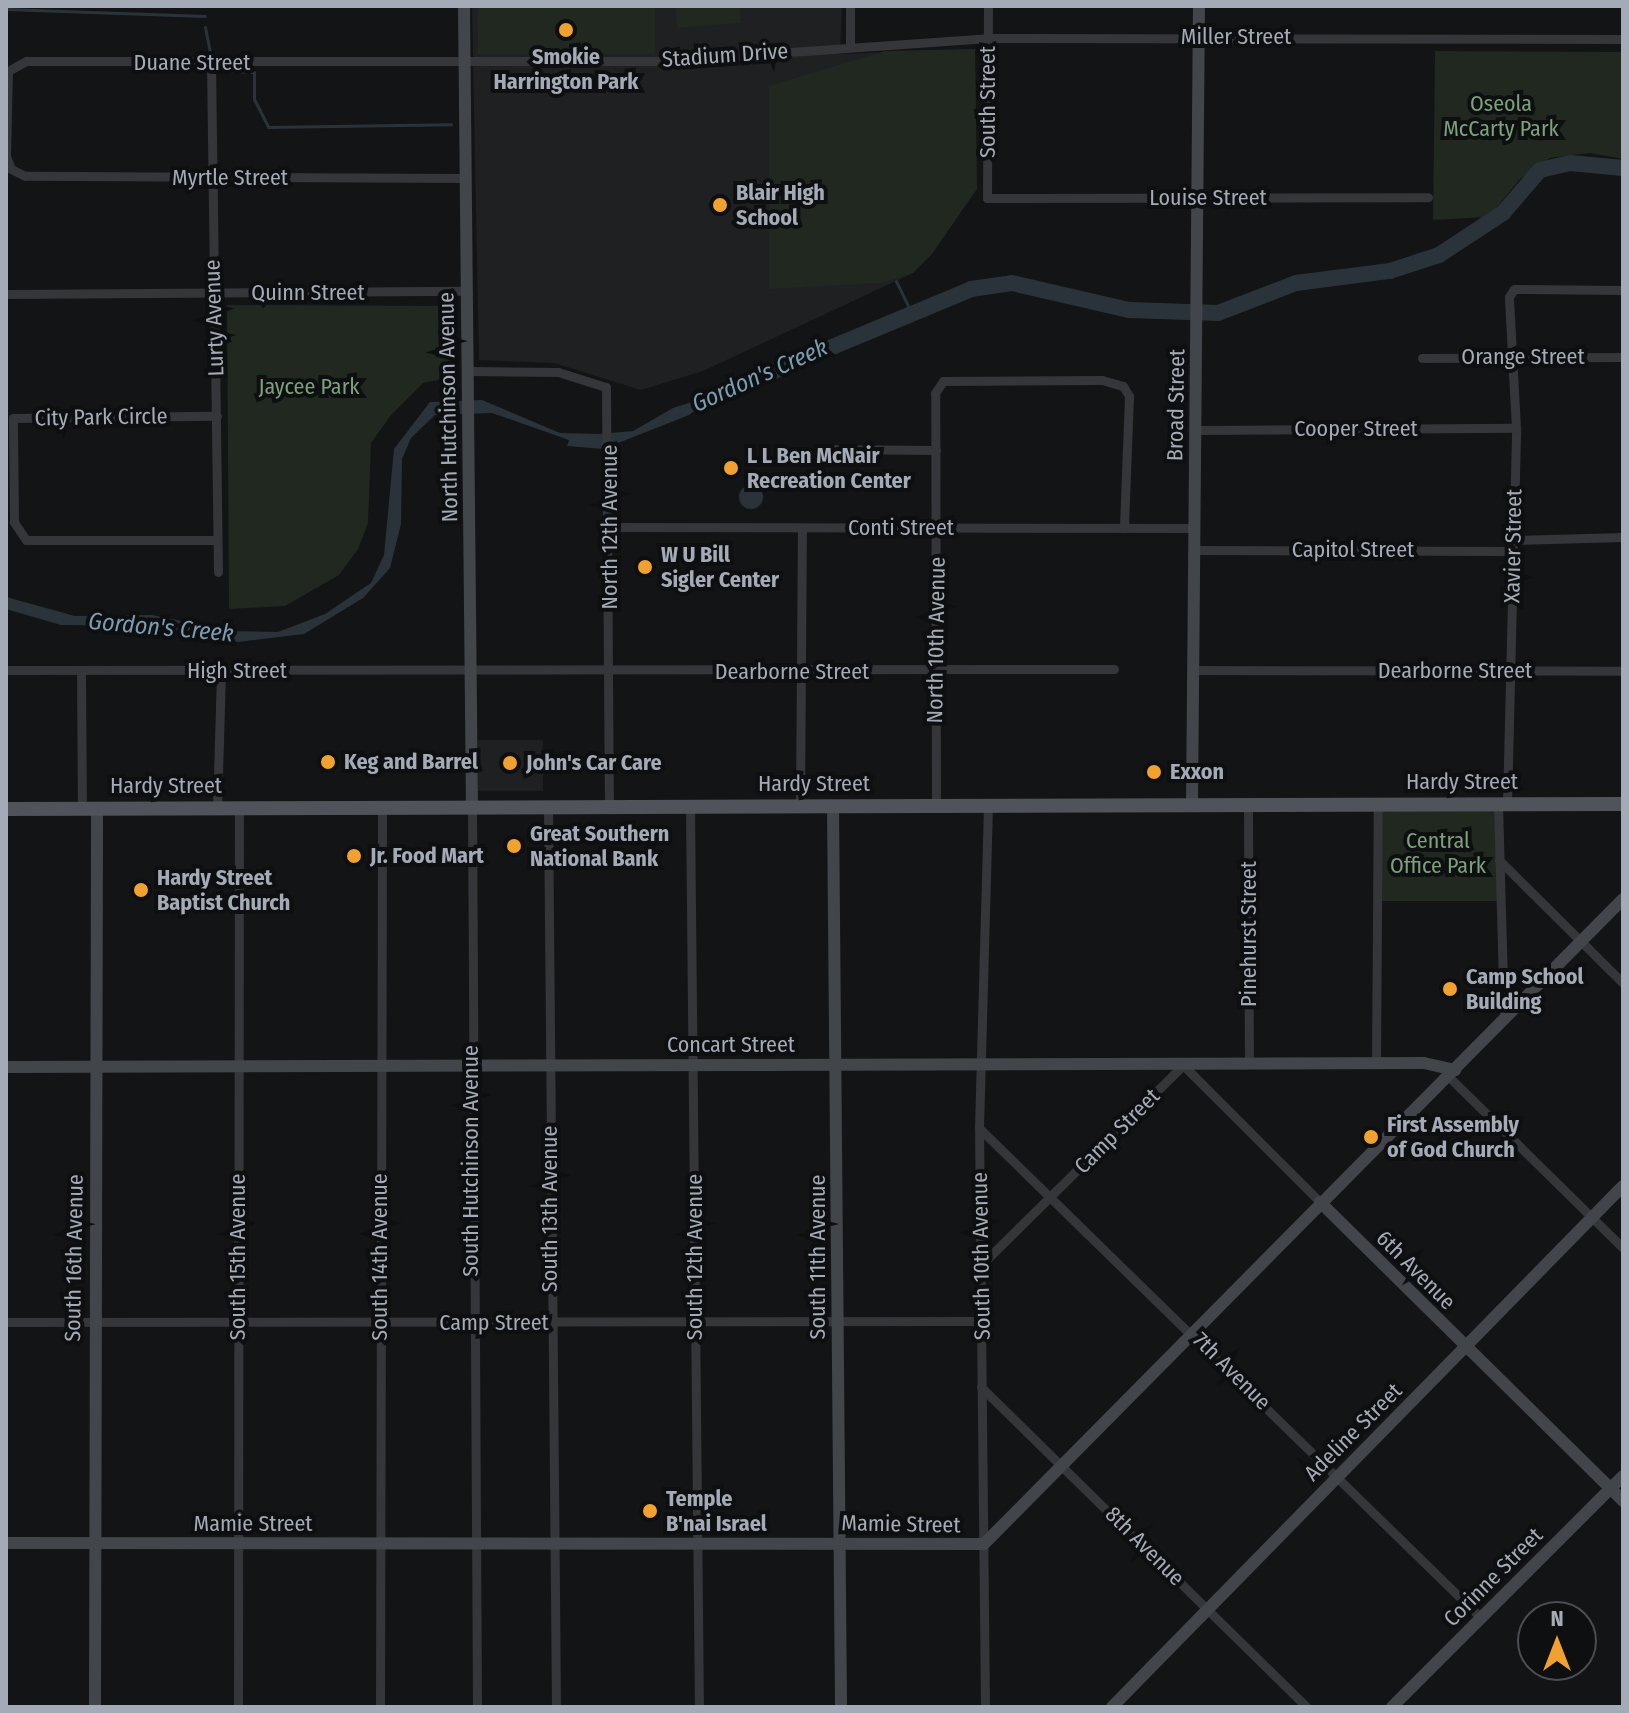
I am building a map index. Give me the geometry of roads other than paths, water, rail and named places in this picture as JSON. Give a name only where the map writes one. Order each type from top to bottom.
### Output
[{"type":"main road","name":"Hardy Street","points":[[6,809],[1623,804]]},
{"type":"street","name":"North Hutchinson Avenue","points":[[464,6],[466,291],[472,421],[469,672],[472,807]]},
{"type":"street","points":[[850,6],[850,45]]},
{"type":"street","name":"South Street","points":[[987,198],[988,6]]},
{"type":"street","name":"Broad Street","points":[[1192,805],[1199,6]]},
{"type":"street","name":"Miller Street","points":[[850,45],[988,38],[1623,39]]},
{"type":"street","name":"Stadium Drive","points":[[465,62],[677,60],[850,45]]},
{"type":"street","name":"Duane Street","points":[[6,156],[7,78],[18,63],[465,62]]},
{"type":"street","name":"Lurty Avenue","points":[[211,64],[218,572]]},
{"type":"street","name":"Myrtle Street","points":[[6,156],[11,169],[25,176],[465,178]]},
{"type":"street","name":"Louise Street","points":[[987,198],[1428,197]]},
{"type":"street","name":"Xavier Street","points":[[1504,1019],[1499,860],[1510,672],[1516,428],[1514,358],[1508,322],[1514,289],[1623,290]]},
{"type":"street","name":"Quinn Street","points":[[6,294],[466,291]]},
{"type":"street","name":"Orange Street","points":[[1422,358],[1623,357]]},
{"type":"street","name":"North 12th Avenue","points":[[470,377],[597,379],[606,387],[610,418],[609,807]]},
{"type":"street","name":"North 10th Avenue","points":[[936,806],[938,529],[935,393],[943,381],[1102,380],[1123,386],[1128,406],[1124,528]]},
{"type":"street","name":"City Park Circle","points":[[216,540],[26,540],[14,522],[13,418],[217,416]]},
{"type":"street","name":"Cooper Street","points":[[1196,430],[1516,428]]},
{"type":"street","points":[[826,449],[936,450]]},
{"type":"street","name":"Conti Street","points":[[610,527],[1193,528]]},
{"type":"street","points":[[800,806],[802,528]]},
{"type":"street","name":"Capitol Street","points":[[1193,550],[1513,545],[1623,537]]},
{"type":"street","name":"Dearborne Street","points":[[469,672],[610,674],[1114,669]]},
{"type":"street","name":"High Street","points":[[6,670],[469,672]]},
{"type":"street","name":"Dearborne Street","points":[[1192,670],[1623,671]]},
{"type":"street","points":[[81,671],[89,808]]},
{"type":"street","points":[[217,808],[221,671]]},
{"type":"street","points":[[1376,1063],[1378,804]]},
{"type":"street","name":"Pinehurst Street","points":[[1248,805],[1249,1064]]},
{"type":"street","name":"South 12th Avenue","points":[[690,806],[695,1065],[699,1707]]},
{"type":"street","name":"South 11th Avenue","points":[[833,806],[838,1065],[841,1707]]},
{"type":"street","name":"South 10th Avenue","points":[[985,1707],[979,1128],[988,806]]},
{"type":"street","name":"South 14th Avenue","points":[[380,1707],[382,807]]},
{"type":"street","name":"South Hutchinson Avenue","points":[[472,807],[469,1066],[477,1707]]},
{"type":"street","name":"South 13th Avenue","points":[[548,807],[556,1707]]},
{"type":"street","name":"South 16th Avenue","points":[[89,808],[96,1067],[93,1321],[95,1707]]},
{"type":"street","name":"South 15th Avenue","points":[[238,1707],[239,808]]},
{"type":"street","points":[[1499,860],[1623,983]]},
{"type":"street","name":"Mamie Street","points":[[6,1543],[555,1544],[697,1541],[984,1544],[1623,899]]},
{"type":"street","name":"Concart Street","points":[[6,1067],[1376,1063],[1452,1073]]},
{"type":"street","name":"Camp Street","points":[[982,1264],[1183,1065]]},
{"type":"street","name":"6th Avenue","points":[[1183,1065],[1623,1501]]},
{"type":"street","points":[[1452,1073],[1623,1248]]},
{"type":"street","name":"7th Avenue","points":[[979,1128],[1053,1195],[1481,1618]]},
{"type":"street","name":"Adeline Street","points":[[1112,1707],[1623,1186]]},
{"type":"street","name":"Camp Street","points":[[6,1322],[982,1321]]},
{"type":"street","name":"8th Avenue","points":[[981,1387],[1064,1465],[1306,1707]]},
{"type":"street","name":"Corinne Street","points":[[1392,1707],[1623,1476]]},
{"type":"waterway","points":[[6,9],[205,16]]},
{"type":"waterway","points":[[205,27],[211,57]]},
{"type":"waterway","points":[[222,70],[254,72],[254,99],[268,127],[451,124]]},
{"type":"waterway","name":"Gordon's Creek","points":[[700,402],[971,289],[1012,283],[1129,310],[1218,313],[1296,283],[1390,271],[1439,255],[1503,213],[1540,170],[1570,163],[1623,168]]},
{"type":"waterway","points":[[896,281],[911,312]]},
{"type":"place","name":"Smokie Harrington Park","points":[[566,30]]},
{"type":"place","name":"Blair High School","points":[[720,205]]},
{"type":"place","name":"L L Ben McNair Recreation Center","points":[[731,468]]},
{"type":"place","name":"W U Bill Sigler Center","points":[[645,567]]},
{"type":"place","name":"Keg and Barrel","points":[[328,762]]},
{"type":"place","name":"John's Car Care","points":[[510,763]]},
{"type":"place","name":"Exxon","points":[[1154,772]]},
{"type":"place","name":"Great Southern National Bank","points":[[514,846]]},
{"type":"place","name":"Jr. Food Mart","points":[[354,856]]},
{"type":"place","name":"Hardy Street Baptist Church","points":[[141,890]]},
{"type":"place","name":"Camp School Building","points":[[1450,989]]},
{"type":"place","name":"First Assembly of God Church","points":[[1371,1137]]},
{"type":"place","name":"Temple B'nai Israel","points":[[650,1511]]},
{"type":"park label","name":"Oseola McCarty Park","points":[[1501,116]]},
{"type":"park label","name":"Jaycee Park","points":[[309,387]]},
{"type":"park label","name":"Central Office Park","points":[[1438,852]]}]
